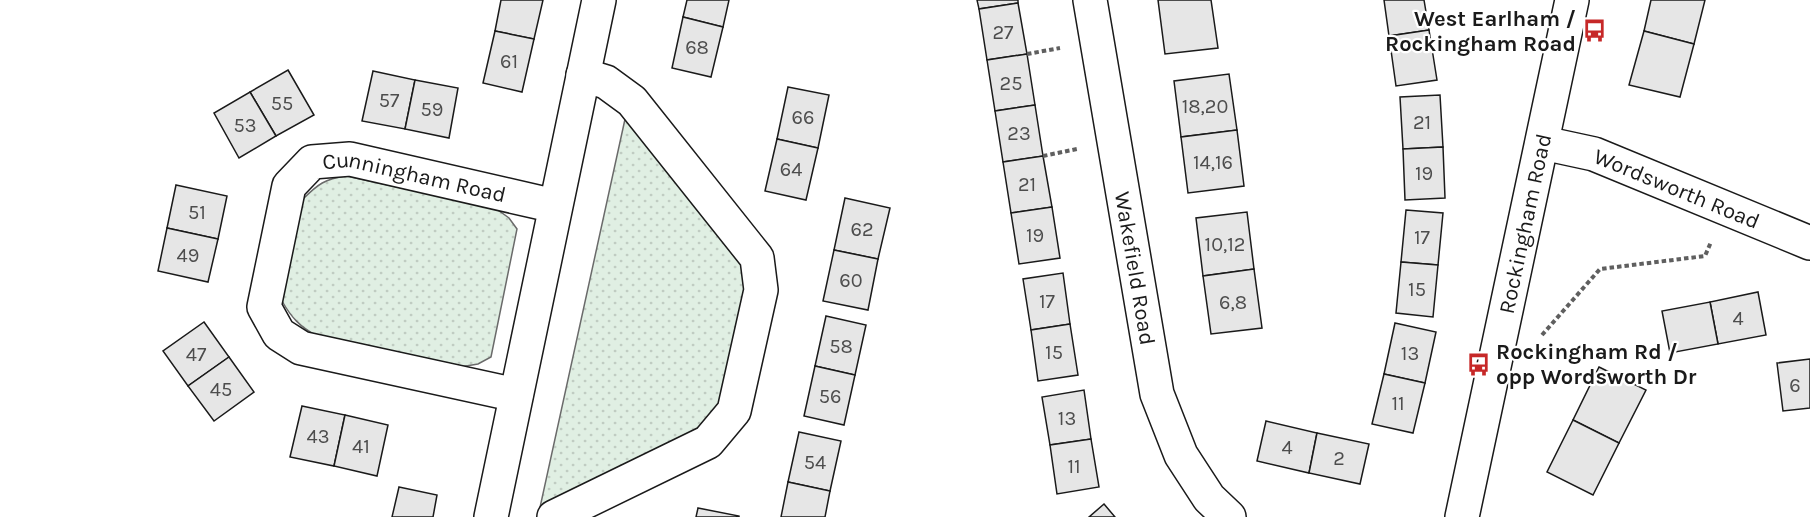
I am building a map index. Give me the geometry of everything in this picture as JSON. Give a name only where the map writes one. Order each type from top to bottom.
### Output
[{"type":"street","points":[[491,517],[599,0]]},
{"type":"street","name":"Wakefield Road","points":[[1090,0],[1157,394],[1180,455],[1209,498],[1229,517]]},
{"type":"street","name":"Rockingham Road","points":[[1462,517],[1572,0]]},
{"type":"street","points":[[554,517],[708,442],[734,411],[761,290],[756,258],[632,101],[606,82],[583,75]]},
{"type":"street","name":"Wordsworth Road","points":[[1543,143],[1594,154],[1810,243]]},
{"type":"street","name":"Cunningham Road","points":[[516,395],[301,348],[279,334],[264,307],[289,186],[312,162],[350,159],[555,206]]},
{"type":"path","points":[[1500,340],[1532,346],[1600,269],[1705,256],[1724,207]]},
{"type":"green space","points":[[627,110],[740,253],[749,284],[722,402],[702,426],[539,512]]},
{"type":"green space","points":[[346,176],[495,208],[509,218],[517,229],[491,357],[478,364],[460,367],[317,336],[293,317],[282,301],[303,199],[322,183]]},
{"type":"building","points":[[501,0],[543,0],[534,39],[495,31]]},
{"type":"building","points":[[687,0],[729,0],[723,27],[683,17]]},
{"type":"building","points":[[977,0],[1018,0],[1018,3],[979,9]]},
{"type":"building","points":[[1158,0],[1211,0],[1218,48],[1165,54]]},
{"type":"building","points":[[1384,0],[1424,0],[1429,30],[1389,36]]},
{"type":"building","points":[[1651,0],[1705,0],[1694,44],[1644,31]]},
{"type":"building","points":[[1018,3],[1027,54],[987,60],[979,9]]},
{"type":"building","points":[[683,17],[723,27],[711,77],[672,68]]},
{"type":"building","points":[[1429,30],[1437,80],[1396,86],[1389,36]]},
{"type":"building","points":[[495,31],[534,39],[522,92],[483,83]]},
{"type":"building","points":[[1644,31],[1694,44],[1680,97],[1629,85]]},
{"type":"building","points":[[1027,54],[1035,105],[995,111],[987,60]]},
{"type":"building","points":[[288,70],[314,115],[276,136],[250,92]]},
{"type":"building","points":[[373,71],[415,80],[405,129],[362,121]]},
{"type":"building","points":[[1229,74],[1237,130],[1181,137],[1174,81]]},
{"type":"building","points":[[415,80],[458,88],[449,138],[405,129]]},
{"type":"building","points":[[788,87],[829,95],[818,148],[777,139]]},
{"type":"building","points":[[250,92],[276,136],[239,158],[214,113]]},
{"type":"building","points":[[1440,95],[1443,147],[1403,149],[1400,97]]},
{"type":"building","points":[[1035,105],[1043,156],[1003,162],[995,111]]},
{"type":"building","points":[[1237,130],[1244,186],[1188,193],[1181,137]]},
{"type":"building","points":[[777,139],[818,148],[806,200],[765,191]]},
{"type":"building","points":[[1443,147],[1445,198],[1405,200],[1403,149]]},
{"type":"building","points":[[1043,156],[1052,207],[1011,213],[1003,162]]},
{"type":"building","points":[[176,185],[227,196],[218,239],[167,228]]},
{"type":"building","points":[[845,198],[890,208],[878,259],[834,250]]},
{"type":"building","points":[[1052,207],[1060,258],[1019,264],[1011,213]]},
{"type":"building","points":[[1406,210],[1443,213],[1438,265],[1401,262]]},
{"type":"building","points":[[1247,212],[1254,269],[1203,276],[1196,218]]},
{"type":"building","points":[[167,228],[218,239],[208,282],[158,271]]},
{"type":"building","points":[[834,250],[878,259],[868,310],[823,301]]},
{"type":"building","points":[[1401,262],[1438,265],[1433,317],[1396,313]]},
{"type":"building","points":[[1254,269],[1262,328],[1211,334],[1203,276]]},
{"type":"building","points":[[1063,273],[1070,324],[1031,330],[1023,279]]},
{"type":"building","points":[[1758,292],[1766,335],[1718,344],[1710,302]]},
{"type":"building","points":[[1710,302],[1718,344],[1670,353],[1662,311]]},
{"type":"building","points":[[826,316],[866,325],[855,375],[815,366]]},
{"type":"building","points":[[204,322],[229,357],[188,386],[163,351]]},
{"type":"building","points":[[1395,323],[1436,332],[1425,383],[1384,374]]},
{"type":"building","points":[[1070,324],[1078,375],[1038,381],[1031,330]]},
{"type":"building","points":[[229,357],[254,392],[214,421],[188,386]]},
{"type":"building","points":[[1810,359],[1810,408],[1783,411],[1777,363]]},
{"type":"building","points":[[815,366],[855,375],[844,425],[804,416]]},
{"type":"building","points":[[1599,367],[1646,390],[1619,443],[1573,420]]},
{"type":"building","points":[[1384,374],[1425,383],[1413,433],[1372,424]]},
{"type":"building","points":[[1084,390],[1091,439],[1050,445],[1042,397]]},
{"type":"building","points":[[302,406],[345,415],[334,466],[290,457]]},
{"type":"building","points":[[345,415],[388,425],[377,476],[334,466]]},
{"type":"building","points":[[1573,420],[1619,443],[1593,495],[1547,472]]},
{"type":"building","points":[[1266,421],[1317,433],[1309,473],[1257,461]]},
{"type":"building","points":[[799,432],[841,441],[830,491],[788,482]]},
{"type":"building","points":[[1317,433],[1369,444],[1360,484],[1309,473]]},
{"type":"building","points":[[1091,439],[1099,487],[1057,494],[1050,445]]},
{"type":"building","points":[[788,482],[830,491],[825,517],[781,517]]},
{"type":"building","points":[[399,487],[437,495],[433,517],[392,517]]},
{"type":"building","points":[[1104,504],[1115,517],[1089,517]]},
{"type":"building","points":[[698,508],[739,516],[739,517],[696,517]]},
{"type":"place","name":"West Earlham / Rockingham Road","points":[[1594,31]]},
{"type":"place","name":"Rockingham Rd / opp Wordsworth Dr","points":[[1478,364]]}]
